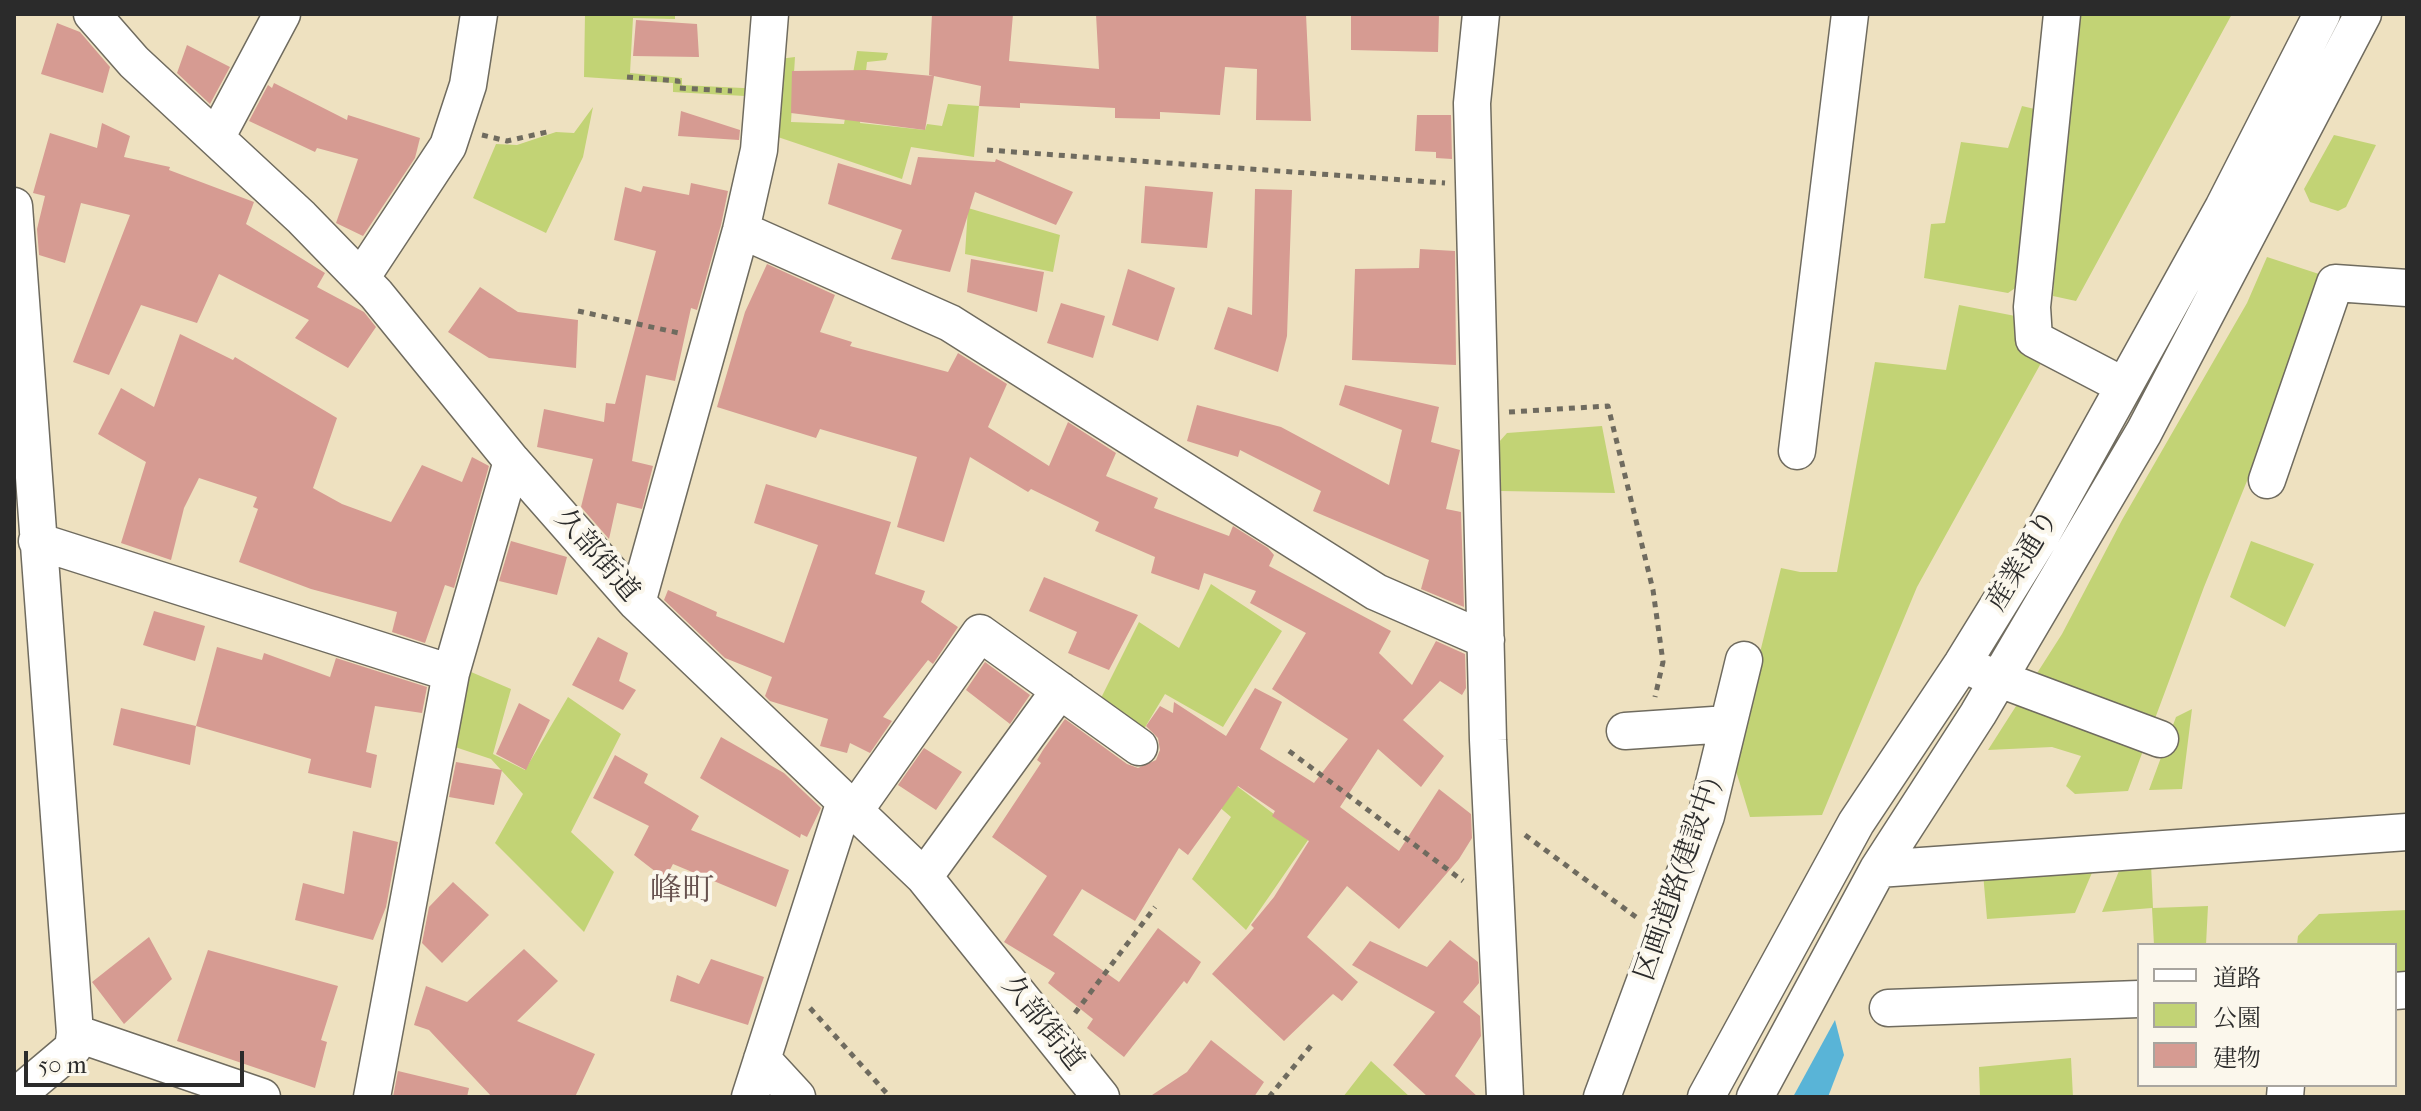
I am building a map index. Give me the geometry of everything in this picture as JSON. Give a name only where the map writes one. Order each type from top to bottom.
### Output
[{"type":"street","name":"久部街道","points":[[92,14],[134,62],[361,278],[512,461],[637,603],[736,702],[924,877],[1101,1097]]},
{"type":"street","points":[[216,138],[282,14]]},
{"type":"street","points":[[361,278],[448,146],[468,85],[479,14]]},
{"type":"street","points":[[637,603],[741,230],[759,150],[770,14]]},
{"type":"street","points":[[1481,14],[1472,103],[1491,811],[1505,1097]]},
{"type":"street","points":[[1797,451],[1850,14]]},
{"type":"street","points":[[2062,14],[2032,307],[2034,339],[2124,386]]},
{"type":"street","name":"産業通り","points":[[1706,1097],[1856,823],[1962,664],[2041,536],[2223,208],[2322,14]]},
{"type":"street","name":"産業通り","points":[[1755,1097],[1878,869],[1998,678],[2144,432],[2363,14]]},
{"type":"street","points":[[14,206],[75,1033],[73,1048],[15,1097]]},
{"type":"street","points":[[741,230],[950,323],[1376,592],[1486,640]]},
{"type":"street","points":[[2267,480],[2335,283],[2407,288]]},
{"type":"street","points":[[372,1097],[451,673],[512,461]]},
{"type":"street","points":[[37,541],[451,673]]},
{"type":"street","points":[[750,1097],[786,981],[850,806],[980,633],[1139,747]]},
{"type":"street","name":"区画道路(建設中)","points":[[1602,1097],[1706,816],[1744,660]]},
{"type":"street","points":[[1962,664],[2160,739]]},
{"type":"street","points":[[924,877],[1060,690]]},
{"type":"street","points":[[1625,731],[1728,724]]},
{"type":"street","points":[[1878,869],[2407,832]]},
{"type":"street","points":[[1888,1008],[2137,999]]},
{"type":"street","points":[[75,1033],[262,1097]]},
{"type":"street","points":[[762,1059],[797,1097]]},
{"type":"path","points":[[627,77],[678,81],[678,88],[765,93]]},
{"type":"path","points":[[454,128],[507,141],[547,132]]},
{"type":"path","points":[[987,150],[1474,185]]},
{"type":"path","points":[[578,311],[711,339]]},
{"type":"path","points":[[1480,414],[1608,406],[1653,590],[1663,662],[1654,699]]},
{"type":"path","points":[[1289,751],[1451,874],[1496,899]]},
{"type":"path","points":[[1491,811],[1638,918]]},
{"type":"path","points":[[1055,1040],[1155,907]]},
{"type":"path","points":[[786,981],[890,1097]]},
{"type":"path","points":[[1269,1097],[1314,1042]]},
{"type":"green space","points":[[585,14],[675,14],[675,19],[633,18],[630,73],[682,78],[682,85],[763,89],[763,97],[673,92],[673,83],[584,77]]},
{"type":"green space","points":[[2074,14],[2232,14],[2076,301],[2053,296]]},
{"type":"green space","points":[[857,51],[888,53],[886,60],[867,62],[860,123],[925,130],[927,124],[942,126],[948,104],[979,106],[974,157],[911,147],[902,179],[769,134],[779,59],[795,57],[791,122],[844,124]]},
{"type":"green space","points":[[2022,106],[2043,111],[2024,282],[2008,293],[1924,278],[1931,224],[1945,223],[1961,142],[2008,148]]},
{"type":"green space","points":[[593,107],[583,157],[546,233],[473,198],[496,144],[517,145],[556,132],[574,133]]},
{"type":"green space","points":[[2334,135],[2376,145],[2346,207],[2338,211],[2310,202],[2304,189]]},
{"type":"green space","points":[[968,208],[1060,235],[1053,272],[965,254]]},
{"type":"green space","points":[[2267,257],[2319,274],[2279,402],[2204,587],[2128,791],[2075,794],[2066,786],[2081,756],[2052,747],[1988,750],[2062,634],[2122,520],[2247,303]]},
{"type":"green space","points":[[1959,305],[2051,323],[2056,336],[1917,587],[1822,815],[1750,817],[1733,761],[1781,568],[1800,572],[1837,572],[1875,362],[1946,370]]},
{"type":"green space","points":[[1602,426],[1615,493],[1501,491],[1499,442],[1507,433]]},
{"type":"green space","points":[[2251,541],[2314,564],[2285,627],[2230,597]]},
{"type":"green space","points":[[1211,584],[1282,631],[1223,727],[1165,694],[1135,744],[1093,714],[1139,622],[1179,648]]},
{"type":"green space","points":[[464,669],[511,689],[493,754],[525,770],[568,697],[621,734],[571,832],[614,872],[584,932],[495,843],[523,794],[491,759],[449,745]]},
{"type":"green space","points":[[2192,709],[2182,789],[2149,790],[2176,717]]},
{"type":"green space","points":[[1204,761],[1308,840],[1246,930],[1192,879],[1231,817],[1190,782]]},
{"type":"green space","points":[[2151,864],[2153,908],[2208,906],[2206,943],[2154,943],[2152,908],[2102,912],[2119,871],[2126,865]]},
{"type":"green space","points":[[2094,868],[2075,913],[1987,919],[1983,873]]},
{"type":"green space","points":[[2407,910],[2407,973],[2397,974],[2397,943],[2297,943],[2298,936],[2319,914]]},
{"type":"green space","points":[[2071,1058],[2073,1097],[1980,1097],[1979,1067]]},
{"type":"green space","points":[[1371,1061],[1410,1097],[1343,1097]]},
{"type":"water","points":[[1835,1020],[1844,1055],[1828,1097],[1793,1097]]},
{"type":"building","points":[[932,14],[1013,14],[1009,61],[1099,69],[1096,14],[1306,14],[1311,121],[1256,120],[1257,69],[1225,67],[1220,115],[1160,112],[1160,119],[1115,118],[1115,108],[1020,103],[1020,108],[979,106],[981,86],[934,76],[925,130],[791,113],[792,71],[867,70],[933,76],[929,75]]},
{"type":"building","points":[[1351,14],[1439,14],[1438,52],[1351,50]]},
{"type":"building","points":[[636,20],[697,24],[699,57],[633,56]]},
{"type":"building","points":[[57,23],[80,32],[110,67],[103,93],[41,74]]},
{"type":"building","points":[[187,45],[230,67],[210,104],[177,73]]},
{"type":"building","points":[[274,83],[347,120],[348,115],[420,138],[415,158],[363,236],[336,223],[358,159],[317,148],[315,152],[249,121],[268,85],[272,88]]},
{"type":"building","points":[[681,111],[740,130],[739,140],[678,136]]},
{"type":"building","points":[[1417,115],[1451,115],[1452,159],[1436,158],[1436,152],[1415,151]]},
{"type":"building","points":[[102,123],[130,136],[124,157],[170,167],[169,170],[254,202],[246,224],[325,273],[317,287],[364,312],[376,327],[348,368],[295,338],[309,320],[219,274],[197,323],[141,305],[109,375],[73,362],[130,215],[81,203],[65,263],[39,255],[37,229],[45,196],[33,193],[50,133],[97,148]]},
{"type":"building","points":[[918,157],[995,162],[996,159],[1073,192],[1056,225],[975,192],[950,272],[891,259],[902,230],[828,204],[838,163],[911,185]]},
{"type":"building","points":[[691,183],[728,191],[721,225],[697,310],[691,308],[675,381],[646,375],[632,461],[653,466],[642,509],[617,503],[609,539],[581,507],[593,459],[537,447],[544,409],[604,422],[606,403],[615,404],[656,251],[614,240],[625,187],[641,192],[643,186],[689,195]]},
{"type":"building","points":[[1145,186],[1213,192],[1207,248],[1141,243]]},
{"type":"building","points":[[1255,189],[1292,190],[1287,336],[1278,372],[1214,349],[1228,307],[1252,315]]},
{"type":"building","points":[[1420,249],[1455,251],[1456,365],[1352,360],[1355,269],[1419,268]]},
{"type":"building","points":[[971,259],[1044,272],[1037,312],[967,292]]},
{"type":"building","points":[[767,264],[835,295],[820,332],[852,342],[850,346],[948,372],[958,353],[1007,384],[988,427],[1049,466],[1068,422],[1116,453],[1106,476],[1158,498],[1154,508],[1229,536],[1233,526],[1268,548],[1274,555],[1269,566],[1391,631],[1379,653],[1412,685],[1436,641],[1465,654],[1466,688],[1462,695],[1440,681],[1403,720],[1444,756],[1421,787],[1378,749],[1340,807],[1399,851],[1439,789],[1471,814],[1472,838],[1459,859],[1399,929],[1347,886],[1307,937],[1358,982],[1342,1001],[1333,994],[1284,1041],[1212,974],[1254,928],[1251,925],[1274,897],[1309,841],[1272,816],[1275,811],[1238,786],[1188,855],[1179,848],[1135,921],[1082,889],[1053,935],[1119,982],[1158,928],[1201,962],[1187,984],[1184,981],[1124,1057],[1087,1028],[1093,1019],[1048,983],[1055,973],[1004,942],[1047,876],[992,837],[1041,763],[1037,760],[1065,719],[1127,764],[1138,768],[1156,760],[1160,750],[1158,738],[1146,726],[1160,706],[1173,713],[1174,702],[1226,736],[1255,688],[1282,702],[1260,749],[1314,783],[1348,739],[1272,689],[1306,633],[1250,603],[1256,591],[1204,573],[1199,590],[1151,573],[1155,557],[1095,531],[1099,522],[1031,489],[1028,492],[970,457],[944,542],[897,527],[917,457],[820,429],[816,438],[717,407],[745,312]]},
{"type":"building","points":[[1128,269],[1175,288],[1158,341],[1112,325]]},
{"type":"building","points":[[480,287],[518,312],[578,320],[576,368],[489,358],[448,332]]},
{"type":"building","points":[[1061,303],[1105,316],[1093,358],[1047,343]]},
{"type":"building","points":[[180,334],[233,360],[235,357],[337,418],[313,488],[342,504],[391,522],[422,465],[462,482],[472,457],[489,466],[454,588],[445,585],[425,643],[392,632],[397,612],[311,589],[239,562],[258,509],[253,507],[257,497],[199,478],[184,508],[171,560],[121,543],[146,462],[98,434],[121,388],[154,407]]},
{"type":"building","points":[[1345,385],[1439,407],[1431,442],[1460,450],[1446,509],[1461,512],[1464,607],[1421,589],[1429,560],[1313,511],[1321,491],[1240,450],[1238,457],[1187,441],[1197,405],[1281,427],[1389,485],[1402,430],[1339,405]]},
{"type":"building","points":[[766,484],[891,522],[875,574],[925,591],[921,602],[958,627],[933,664],[928,660],[883,717],[892,721],[870,753],[850,743],[847,753],[820,746],[828,719],[770,701],[765,696],[772,677],[725,658],[664,600],[668,590],[717,612],[716,616],[784,643],[818,545],[754,523]]},
{"type":"building","points":[[511,541],[567,557],[557,595],[499,581]]},
{"type":"building","points":[[1044,577],[1138,615],[1109,670],[1068,653],[1077,632],[1029,611]]},
{"type":"building","points":[[154,611],[205,626],[195,661],[143,645]]},
{"type":"building","points":[[598,637],[628,653],[619,681],[636,690],[623,710],[572,685]]},
{"type":"building","points":[[217,647],[262,660],[264,653],[330,677],[336,658],[427,687],[422,713],[375,706],[366,752],[377,755],[371,788],[308,773],[311,759],[196,726]]},
{"type":"building","points":[[985,662],[1030,695],[1010,724],[966,690]]},
{"type":"building","points":[[519,703],[550,720],[526,770],[496,754]]},
{"type":"building","points":[[121,708],[196,726],[190,765],[113,745]]},
{"type":"building","points":[[721,737],[784,773],[821,808],[807,837],[801,834],[800,838],[700,778]]},
{"type":"building","points":[[924,748],[962,772],[936,810],[898,785]]},
{"type":"building","points":[[615,755],[648,774],[644,783],[699,816],[691,830],[789,870],[776,907],[673,864],[665,879],[634,855],[649,826],[593,798]]},
{"type":"building","points":[[456,762],[502,770],[494,805],[449,797]]},
{"type":"building","points":[[353,831],[398,842],[386,907],[373,940],[295,920],[303,883],[344,894]]},
{"type":"building","points":[[453,882],[489,915],[442,963],[422,943],[429,907]]},
{"type":"building","points":[[149,937],[172,979],[124,1024],[92,982]]},
{"type":"building","points":[[1450,940],[1478,962],[1479,983],[1463,1002],[1480,1016],[1481,1036],[1455,1076],[1478,1097],[1428,1097],[1393,1065],[1435,1012],[1352,965],[1370,941],[1427,967]]},
{"type":"building","points":[[524,949],[558,981],[517,1021],[595,1054],[575,1097],[492,1097],[429,1030],[414,1025],[426,986],[467,1002]]},
{"type":"building","points":[[208,950],[338,986],[321,1040],[327,1042],[315,1088],[177,1041]]},
{"type":"building","points":[[711,959],[764,977],[748,1025],[670,1001],[677,975],[699,984]]},
{"type":"building","points":[[1211,1040],[1264,1082],[1254,1097],[1149,1097],[1187,1072]]},
{"type":"building","points":[[398,1071],[469,1088],[467,1097],[393,1097]]},
{"type":"district","name":"峰町","points":[[682,892]]}]
